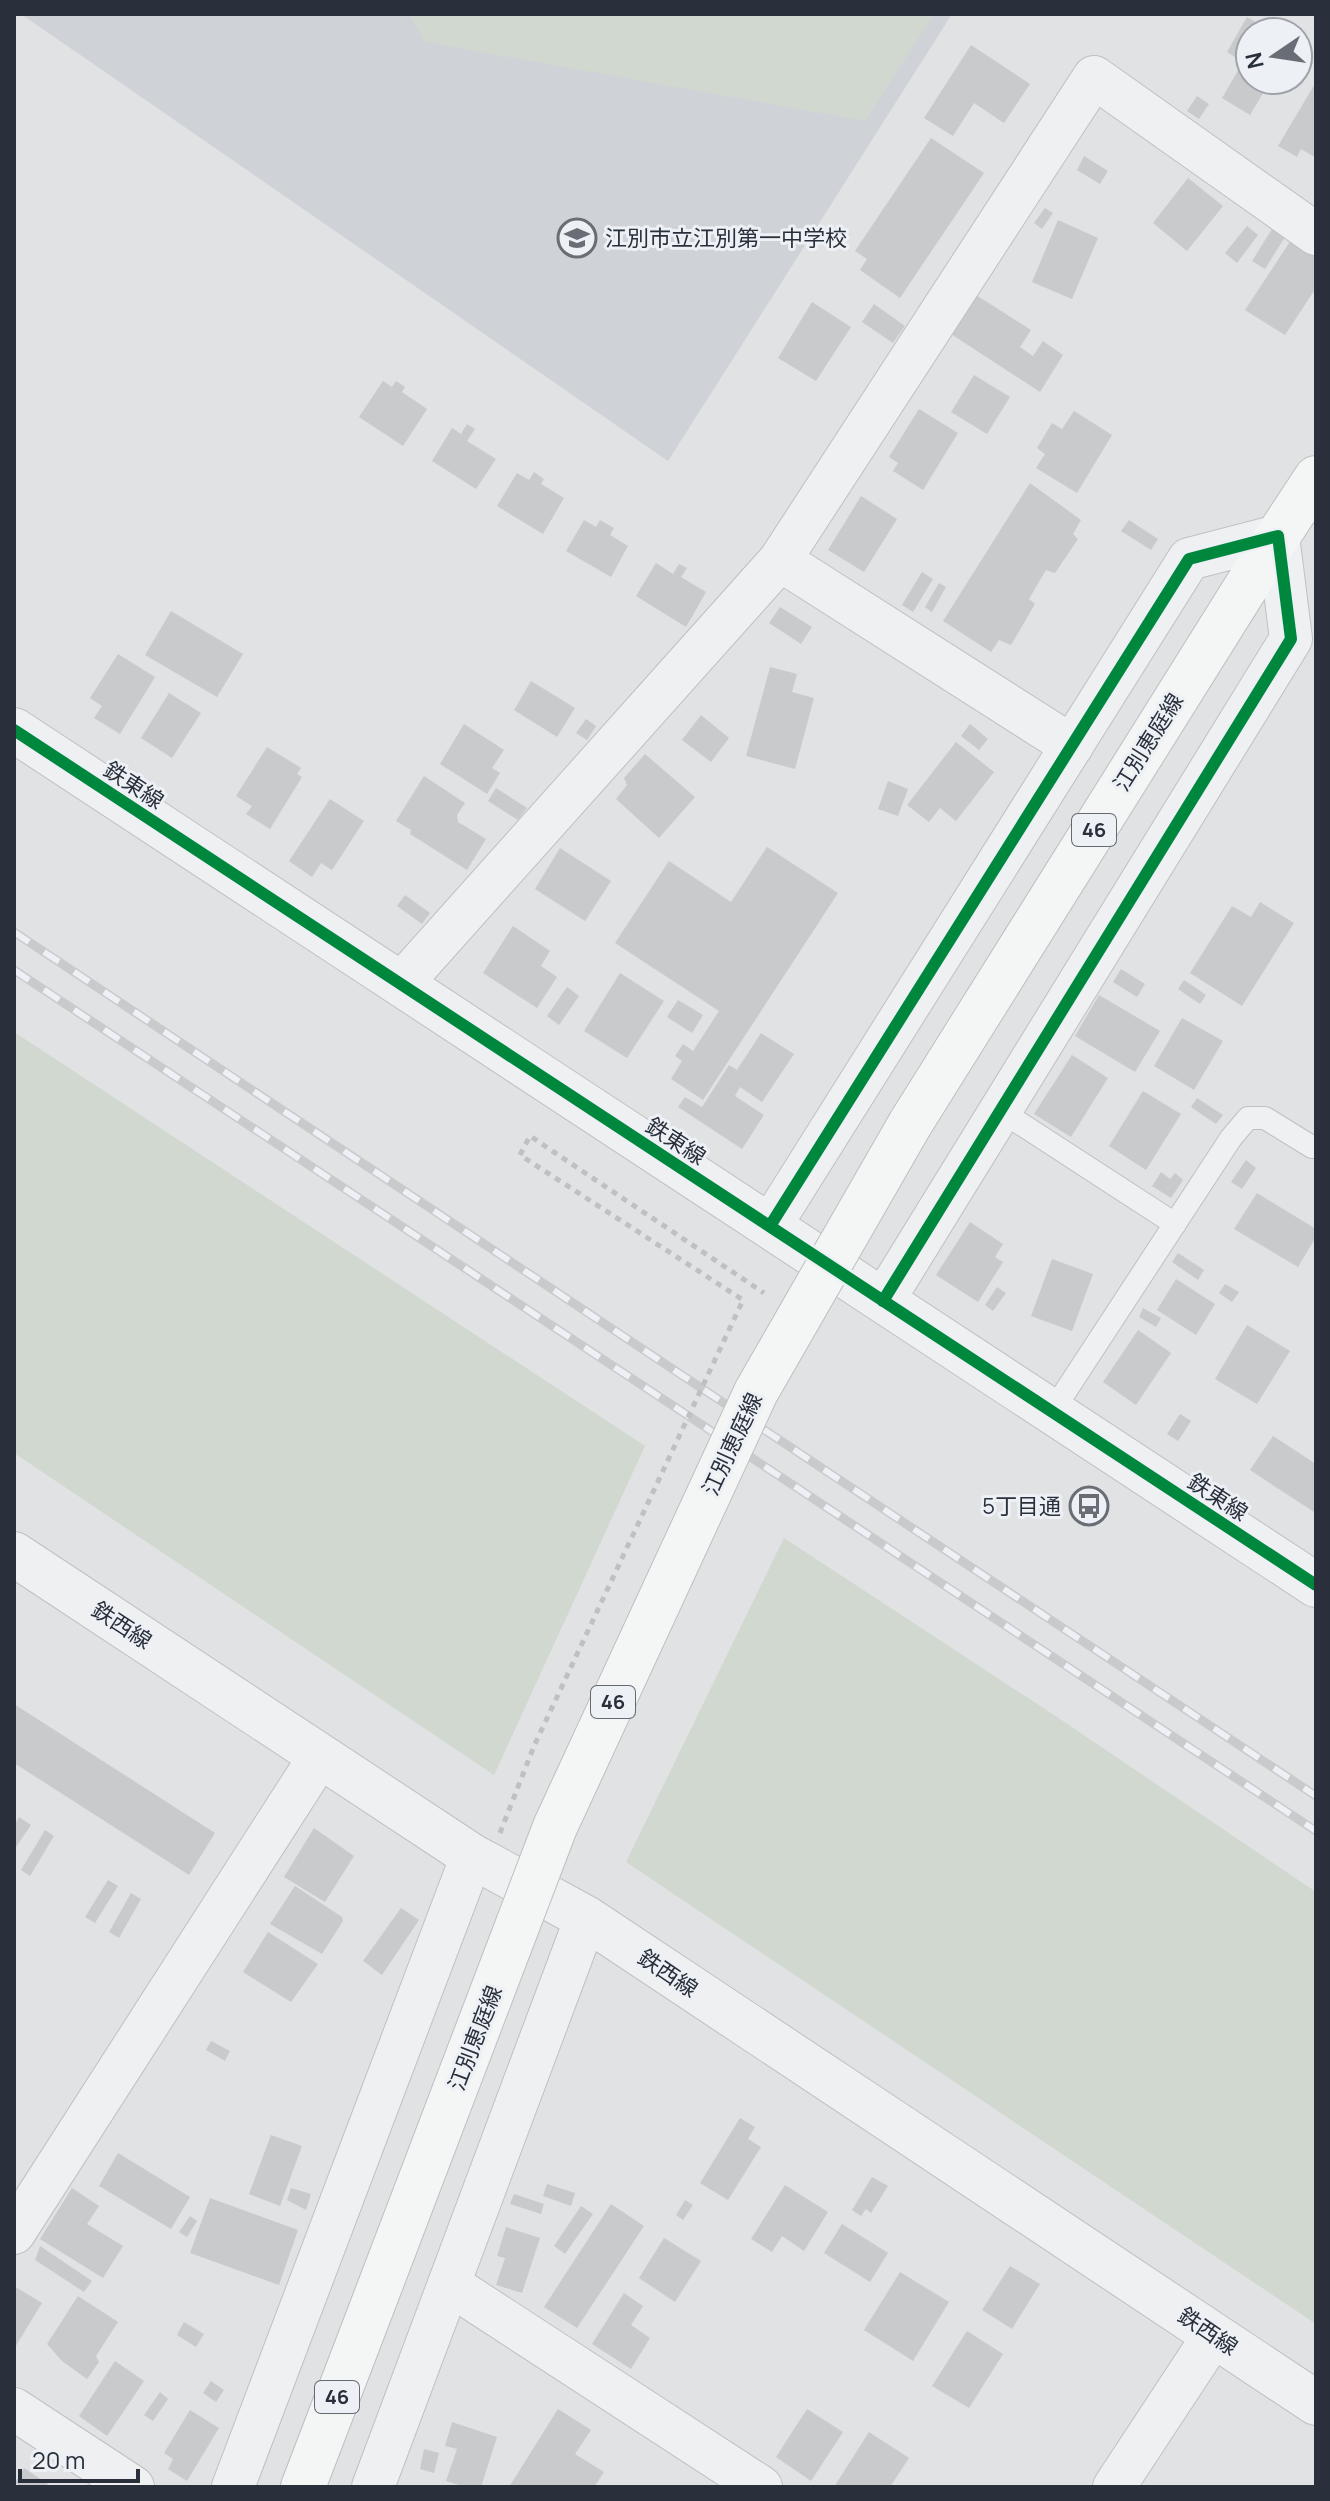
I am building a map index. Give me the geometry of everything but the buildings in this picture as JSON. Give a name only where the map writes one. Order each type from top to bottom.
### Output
[{"type":"main road","name":"江別恵庭線","points":[[303,2487],[555,1827],[756,1392],[910,1124],[1316,478]]},
{"type":"street","points":[[401,984],[780,560],[1094,77],[1316,234]]},
{"type":"street","points":[[770,1226],[1189,559],[1278,536],[1291,639],[883,1301]]},
{"type":"street","points":[[780,560],[1072,746]]},
{"type":"street","name":"鉄東線","points":[[14,730],[1316,1585]]},
{"type":"street","name":"鉄西線","points":[[14,1554],[320,1756],[486,1844],[586,1918],[1316,2403]]},
{"type":"street","points":[[14,2233],[320,1756]]},
{"type":"street","points":[[233,2487],[486,1844]]},
{"type":"street","points":[[373,2487],[586,1918]]},
{"type":"street","points":[[449,2284],[761,2487]]},
{"type":"street","points":[[1114,2487],[1214,2335]]},
{"type":"street","points":[[14,2409],[133,2487]]},
{"type":"lane","points":[[1001,1111],[1175,1224]]},
{"type":"lane","points":[[1052,1412],[1231,1138],[1248,1118],[1265,1118],[1312,1147]]},
{"type":"path","points":[[486,1844],[743,1300],[520,1155],[530,1136],[765,1294]]},
{"type":"shaded area","name":"江別市立江別第一中学校","points":[[21,14],[952,14],[668,461]]},
{"type":"shaded area","points":[[409,14],[934,14],[865,121],[425,42]]},
{"type":"shaded area","points":[[14,1032],[645,1446],[494,1775],[14,1453]]},
{"type":"shaded area","points":[[784,1538],[1316,1892],[1316,2324],[626,1862]]},
{"type":"railway","points":[[14,932],[1316,1796]]},
{"type":"railway","points":[[14,970],[1316,1831]]},
{"type":"cycle path","points":[[770,1226],[1189,559],[1278,536],[1291,639],[883,1301]]},
{"type":"cycle path","points":[[14,730],[1316,1585]]},
{"type":"place","name":"江別市立江別第一中学校","points":[[577,238]]},
{"type":"place","name":"5丁目通","points":[[1089,1506]]}]
